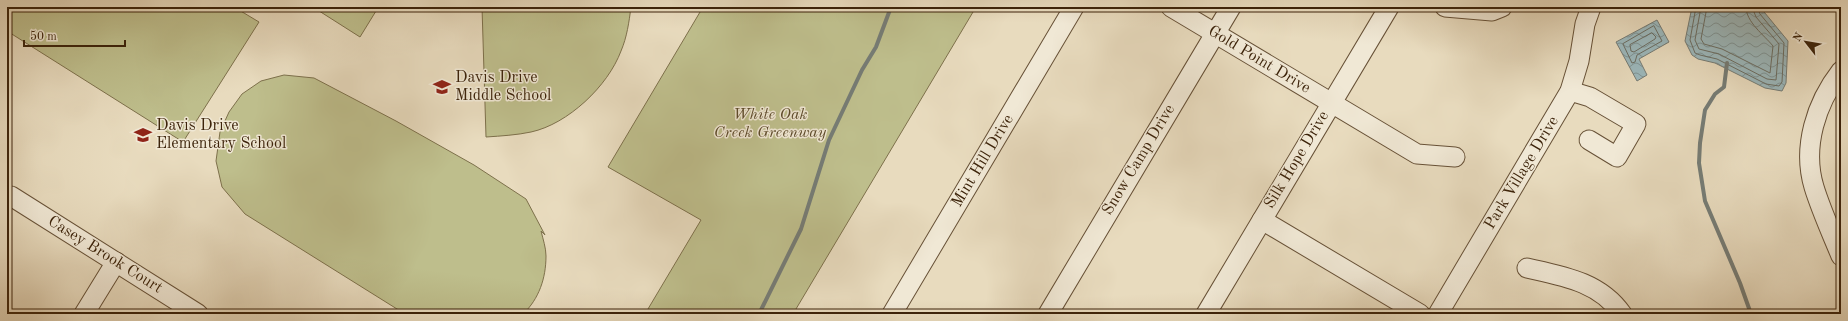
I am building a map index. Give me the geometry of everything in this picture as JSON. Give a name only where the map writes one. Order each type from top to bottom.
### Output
[{"type":"street","name":"Mint Hill Drive","points":[[892,314],[1074,7]]},
{"type":"street","name":"Gold Point Drive","points":[[1171,7],[1417,154],[1455,157]]},
{"type":"street","name":"Snow Camp Drive","points":[[1048,314],[1231,7]]},
{"type":"street","name":"Silk Hope Drive","points":[[1206,314],[1389,7]]},
{"type":"street","points":[[1445,7],[1492,11],[1502,7]]},
{"type":"street","name":"Park Village Drive","points":[[1438,314],[1570,91],[1579,61],[1586,13]]},
{"type":"street","points":[[1841,71],[1824,95],[1818,110],[1811,135],[1810,162],[1814,187],[1841,256]]},
{"type":"street","points":[[1570,91],[1590,97],[1636,124],[1617,157],[1590,140]]},
{"type":"street","name":"Casey Brook Court","points":[[11,196],[198,314]]},
{"type":"street","points":[[1262,220],[1420,314]]},
{"type":"street","points":[[84,314],[116,262]]},
{"type":"street","points":[[1527,268],[1569,277],[1588,284],[1606,295],[1622,314]]},
{"type":"green space","name":"Davis Drive Elementary School","points":[[7,7],[234,7],[259,22],[183,142],[7,31]]},
{"type":"green space","points":[[317,7],[369,7],[376,11],[360,37],[316,9]]},
{"type":"green space","points":[[482,7],[631,7],[625,40],[615,64],[597,90],[585,102],[559,121],[545,128],[520,134],[486,137]]},
{"type":"green space","name":"White Oak Creek Greenway","points":[[703,7],[976,7],[793,314],[645,314],[701,220],[608,167]]},
{"type":"green space","points":[[284,75],[314,78],[396,121],[474,165],[526,199],[545,235],[541,231],[546,256],[543,280],[537,295],[529,308],[523,314],[405,314],[245,214],[222,187],[216,161],[220,132],[229,112],[242,94],[261,81]]},
{"type":"water","points":[[1692,7],[1760,7],[1788,41],[1786,83],[1782,91],[1765,88],[1715,63],[1698,59],[1692,55],[1685,41]]},
{"type":"water","points":[[1657,20],[1669,42],[1639,59],[1647,75],[1637,81],[1616,42]]},
{"type":"waterway","points":[[759,314],[801,229],[829,140],[862,70],[876,47],[891,7]]},
{"type":"waterway","points":[[1727,63],[1724,87],[1715,94],[1705,110],[1700,143],[1699,163],[1705,201],[1740,283],[1751,314]]},
{"type":"place","name":"Davis Drive Middle School","points":[[442,87]]},
{"type":"place","name":"Davis Drive Elementary School","points":[[143,135]]}]
